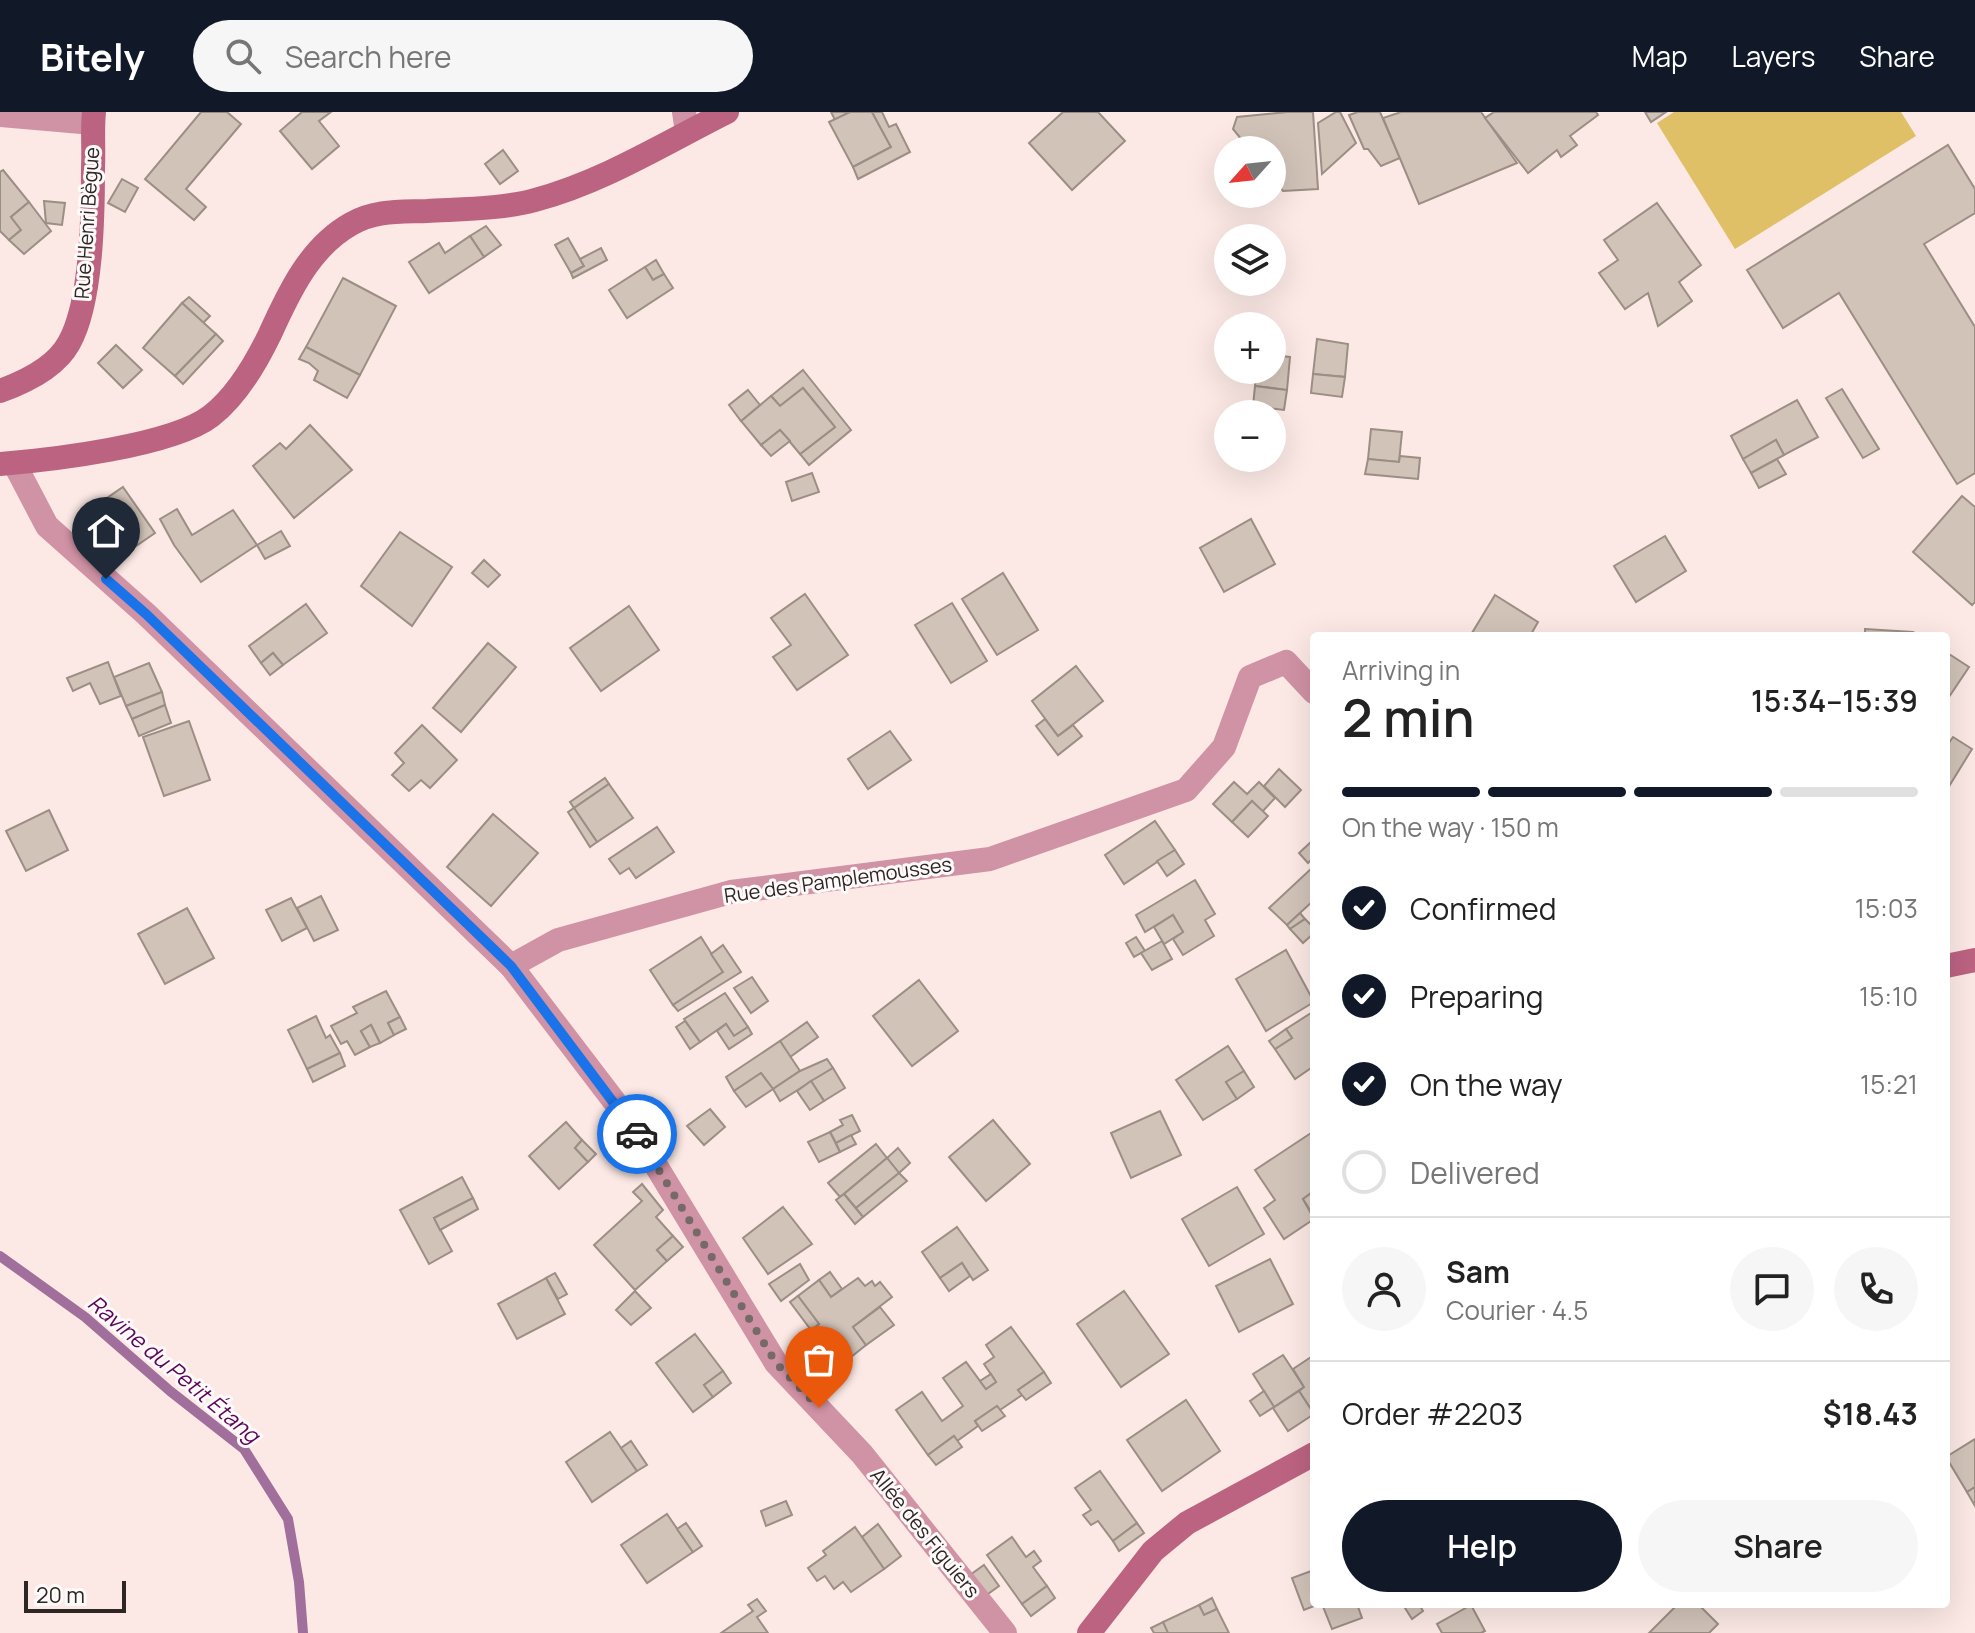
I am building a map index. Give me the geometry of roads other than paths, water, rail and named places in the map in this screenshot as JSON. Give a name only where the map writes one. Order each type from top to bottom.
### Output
[{"type":"main road","points":[[7,463],[100,451],[180,433],[209,418],[230,398],[260,356],[298,276],[327,242],[349,225],[374,213],[534,201],[596,178],[686,122],[727,112]]},
{"type":"main road","name":"Rue Henri Bègue","points":[[0,391],[17,385],[48,366],[69,344],[85,299],[93,118]]},
{"type":"main road","points":[[1950,965],[1975,960]]},
{"type":"main road","points":[[1089,1633],[1153,1551],[1187,1523],[1310,1456]]},
{"type":"street","points":[[0,115],[93,118]]},
{"type":"street","points":[[7,463],[47,526],[146,614],[511,966]]},
{"type":"street","name":"Rue des Pamplemousses","points":[[511,966],[558,940],[731,892],[990,859],[1186,790],[1224,747],[1250,677],[1286,662],[1310,688]]},
{"type":"street","name":"Allée des Figuiers","points":[[511,966],[627,1118],[776,1363],[862,1454],[1005,1633]]},
{"type":"waterway","name":"Ravine du Petit Étang","points":[[0,1256],[85,1317],[170,1391],[244,1449],[288,1519],[299,1582],[303,1633]]}]
